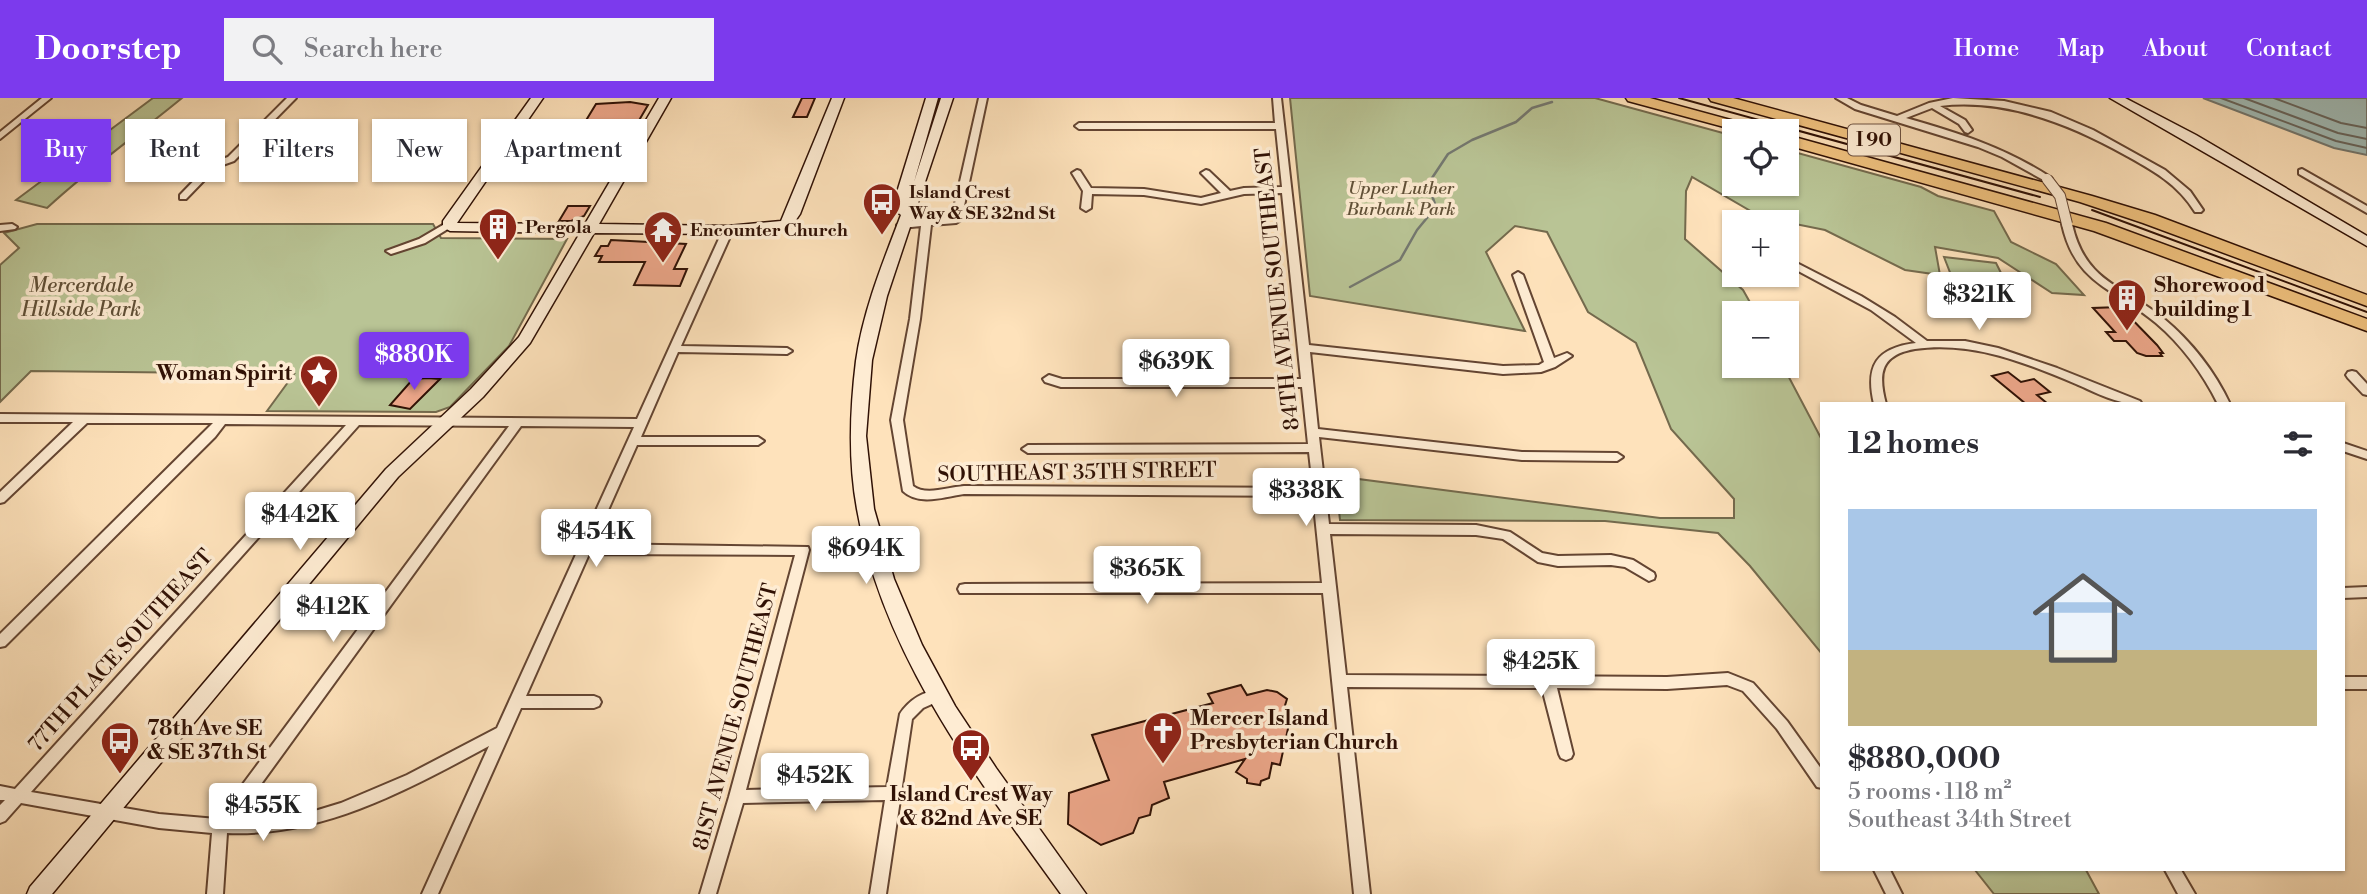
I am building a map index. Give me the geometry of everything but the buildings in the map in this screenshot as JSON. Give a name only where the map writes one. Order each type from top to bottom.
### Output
[{"type":"highway","points":[[1633,98],[1722,122]]},
{"type":"highway","name":"I 90","points":[[1716,98],[2086,199],[2149,219],[2367,301]]},
{"type":"highway","name":"I 90","points":[[1799,143],[2100,227],[2367,325]]},
{"type":"street","points":[[0,136],[47,98]]},
{"type":"street","points":[[183,197],[215,165],[231,159],[292,98]]},
{"type":"street","points":[[391,251],[422,241],[448,225],[537,98]]},
{"type":"street","points":[[38,894],[392,473],[477,393],[525,340],[665,98]]},
{"type":"street","points":[[448,225],[456,228],[728,230],[768,228],[786,224],[793,214],[838,98]]},
{"type":"street","points":[[947,98],[916,194],[902,225],[864,358],[859,396],[859,446],[864,497],[889,594],[936,696],[990,780],[1075,894]]},
{"type":"street","points":[[902,225],[926,225],[956,220],[984,98]]},
{"type":"street","name":"84TH AVENUE SOUTHEAST","points":[[1277,98],[1362,894]]},
{"type":"street","points":[[1840,98],[2007,155],[2047,179],[2060,196],[2072,249],[2084,266],[2102,282],[2143,307],[2164,324],[2206,374],[2223,402]]},
{"type":"street","points":[[2116,98],[2192,138],[2367,242]]},
{"type":"street","points":[[1897,119],[1932,105],[1969,99],[2025,102],[2052,111],[2162,173],[2192,197],[2198,210]]},
{"type":"street","points":[[902,225],[905,189],[929,100]]},
{"type":"street","points":[[1932,105],[1962,122],[1968,130]]},
{"type":"street","points":[[1079,126],[1280,126]]},
{"type":"street","points":[[2302,172],[2367,210]]},
{"type":"street","points":[[1077,173],[1088,191],[1086,208]]},
{"type":"street","points":[[1206,173],[1228,195]]},
{"type":"street","points":[[1088,191],[1144,192],[1201,201],[1253,190],[1286,190]]},
{"type":"street","name":"SOUTHEAST 35TH STREET","points":[[926,225],[915,319],[897,420],[906,488],[911,494],[920,497],[964,490],[1319,492]]},
{"type":"street","points":[[0,229],[12,227]]},
{"type":"street","points":[[430,894],[728,230]]},
{"type":"street","points":[[1799,267],[1894,318],[1923,343]]},
{"type":"street","points":[[1518,275],[1550,365]]},
{"type":"street","points":[[1879,402],[1876,382],[1879,365],[1895,350],[1923,343],[1964,345],[2002,353],[2131,402]]},
{"type":"street","points":[[1303,348],[1503,370],[1550,365],[1567,356]]},
{"type":"street","points":[[675,349],[787,351]]},
{"type":"street","points":[[2352,375],[2367,391]]},
{"type":"street","points":[[1049,379],[1061,383],[1307,383]]},
{"type":"street","points":[[0,418],[643,422]]},
{"type":"street","points":[[0,499],[84,419]]},
{"type":"street","name":"77TH PLACE SOUTHEAST","points":[[0,816],[357,420]]},
{"type":"street","points":[[0,642],[211,435],[222,421]]},
{"type":"street","points":[[215,894],[220,828],[518,422]]},
{"type":"street","points":[[1313,432],[1522,456],[1617,457]]},
{"type":"street","points":[[635,441],[758,441]]},
{"type":"street","points":[[1028,449],[1314,448]]},
{"type":"street","points":[[2345,448],[2367,455]]},
{"type":"street","points":[[1323,528],[1476,530],[1506,535],[1538,557],[1558,561],[1611,560],[1628,563],[1649,576]]},
{"type":"street","name":"81ST AVENUE SOUTHEAST","points":[[586,549],[803,550],[737,797],[708,894]]},
{"type":"street","points":[[965,589],[1330,588]]},
{"type":"street","points":[[2345,593],[2367,592]]},
{"type":"street","points":[[1340,681],[1667,683],[1728,679],[1748,687],[1782,725],[1820,779]]},
{"type":"street","points":[[1548,682],[1566,754]]},
{"type":"street","points":[[2345,684],[2367,683]]},
{"type":"street","points":[[878,894],[905,718],[910,708],[918,702],[936,696]]},
{"type":"street","points":[[518,702],[594,702]]},
{"type":"street","points":[[0,793],[220,828],[282,824],[317,817],[407,782],[502,732]]},
{"type":"street","points":[[737,797],[892,793]]},
{"type":"street","points":[[1882,871],[1894,894]]},
{"type":"street","points":[[2174,871],[2187,894]]},
{"type":"green space","points":[[153,98],[182,98],[155,119],[125,119],[125,143],[111,154],[111,129]]},
{"type":"green space","name":"Upper Luther Burbank Park","points":[[1290,98],[1595,98],[1722,133],[1722,194],[1692,177],[1686,191],[1685,239],[1722,272],[1722,287],[1740,287],[1749,301],[1722,301],[1722,378],[1789,378],[1820,436],[1820,652],[1750,566],[1718,533],[1605,521],[1340,520],[1335,476],[1660,518],[1734,518],[1734,499],[1671,429],[1636,343],[1588,312],[1547,232],[1515,226],[1486,252],[1525,331],[1310,296]]},
{"type":"green space","name":"Upper Luther Burbank Park","points":[[1799,153],[1921,187],[1938,196],[1994,211],[2011,242],[2056,264],[2084,295],[2052,293],[1998,258],[1935,247],[1940,275],[1905,270],[1825,230],[1799,225],[1799,210],[1749,210],[1725,196],[1799,196]]},
{"type":"green space","points":[[40,182],[76,182],[47,208],[16,200]]},
{"type":"green space","name":"Mercerdale Hillside Park","points":[[37,224],[433,224],[441,238],[567,239],[509,346],[450,407],[436,412],[267,411],[294,374],[31,371],[0,402],[0,265],[19,248],[4,233]]},
{"type":"green space","points":[[1944,257],[1996,263],[2008,287],[1953,280]]},
{"type":"green space","points":[[1976,871],[2087,871],[2099,894],[1994,894]]},
{"type":"water","points":[[2203,98],[2367,98],[2367,155],[2334,148]]},
{"type":"waterway","points":[[1350,287],[1400,260],[1417,230],[1436,207],[1428,184],[1448,154],[1472,140],[1516,122],[1532,108],[1552,102]]},
{"type":"tram line","points":[[1679,98],[2040,197]]},
{"type":"tram line","points":[[2092,210],[2367,312]]},
{"type":"place","name":"Island Crest Way & SE 32nd St","points":[[882,236]]},
{"type":"place","name":"Pergola","points":[[498,261]]},
{"type":"place","name":"Encounter Church","points":[[663,264]]},
{"type":"place","name":"Shorewood building 1","points":[[2127,332]]},
{"type":"place","name":"Woman Spirit","points":[[319,408]]},
{"type":"place","name":"Mercer Island Presbyterian Church","points":[[1163,765]]},
{"type":"place","name":"78th Ave SE & SE 37th St","points":[[120,775]]},
{"type":"place","name":"Island Crest Way & 82nd Ave SE","points":[[971,782]]}]
